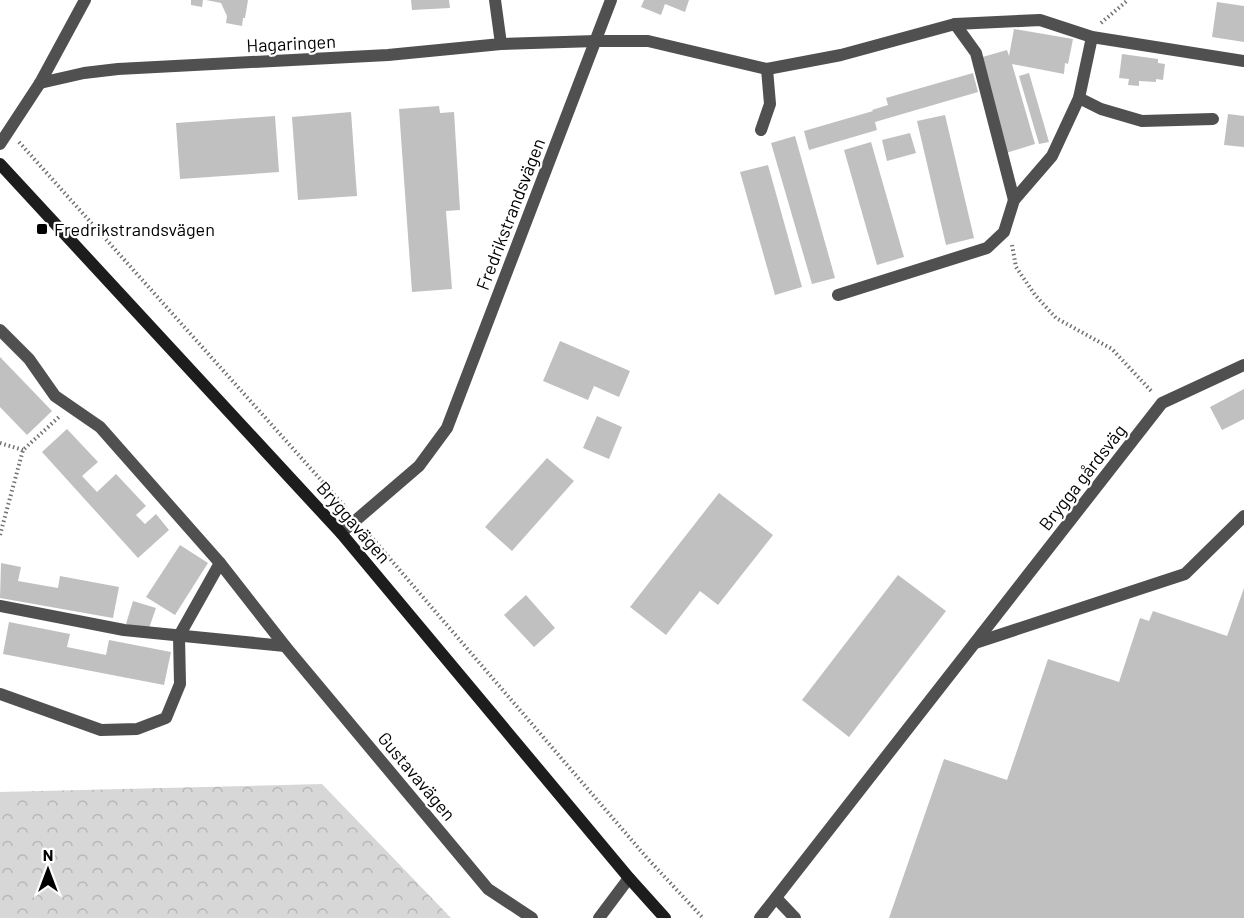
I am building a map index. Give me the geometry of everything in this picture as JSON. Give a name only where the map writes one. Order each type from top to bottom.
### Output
[{"type":"main road","name":"Bryggavägen","points":[[0,164],[341,533],[665,918]]},
{"type":"street","points":[[0,144],[40,83],[85,0]]},
{"type":"street","points":[[495,0],[501,44]]},
{"type":"street","name":"Fredrikstrandsvägen","points":[[341,533],[419,466],[447,428],[611,0]]},
{"type":"street","points":[[596,41],[648,41],[767,69],[841,55],[955,24],[1041,20],[1092,38],[1244,61]]},
{"type":"street","points":[[955,24],[976,53],[1014,200]]},
{"type":"street","points":[[838,295],[987,248],[1004,232],[1014,200],[1052,156],[1079,98],[1092,38]]},
{"type":"street","name":"Hagaringen","points":[[40,83],[84,73],[118,69],[388,55],[501,44],[596,41]]},
{"type":"street","points":[[761,130],[770,104],[767,69]]},
{"type":"street","points":[[1079,98],[1101,109],[1142,122],[1213,119]]},
{"type":"street","name":"Gustavavägen","points":[[0,330],[28,359],[55,396],[100,427],[220,563],[285,646],[488,889],[532,918]]},
{"type":"street","name":"Brygga gårdsväg","points":[[760,918],[1162,403],[1244,365]]},
{"type":"street","points":[[974,644],[1185,574],[1244,516]]},
{"type":"street","points":[[0,694],[101,730],[137,729],[166,718],[180,684],[179,636],[220,563]]},
{"type":"street","points":[[0,606],[124,630],[285,646]]},
{"type":"street","points":[[599,918],[629,878]]},
{"type":"street","points":[[776,898],[795,918]]},
{"type":"path","points":[[1092,38],[1102,22],[1128,0]]},
{"type":"path","points":[[1010,215],[1010,234],[1016,267],[1035,295],[1056,318],[1112,349],[1162,403]]},
{"type":"path","points":[[0,535],[23,450],[70,406]]},
{"type":"path","points":[[0,443],[23,450]]},
{"type":"green space","points":[[322,784],[451,918],[0,918],[0,792]]},
{"type":"building","points":[[191,0],[203,0],[202,7],[191,5]]},
{"type":"building","points":[[206,0],[248,0],[242,26],[226,23],[227,16],[221,3]]},
{"type":"building","points":[[411,0],[449,0],[450,8],[412,10]]},
{"type":"building","points":[[644,0],[689,0],[685,12],[665,4],[661,15],[641,7]]},
{"type":"building","points":[[1217,2],[1244,6],[1244,42],[1212,37]]},
{"type":"building","points":[[1014,29],[1073,39],[1064,74],[1012,64],[1035,144],[1006,153],[979,58],[1007,50],[1009,56]]},
{"type":"building","points":[[1122,54],[1158,59],[1158,63],[1165,64],[1163,80],[1139,81],[1139,86],[1128,85],[1129,79],[1119,78]]},
{"type":"building","points":[[973,73],[978,92],[875,122],[877,130],[809,150],[804,131],[888,105],[886,98]]},
{"type":"building","points":[[1029,73],[1049,142],[1039,144],[1019,76]]},
{"type":"building","points":[[439,106],[440,113],[454,112],[460,210],[446,211],[452,289],[412,292],[399,109]]},
{"type":"building","points":[[351,112],[357,196],[298,200],[292,117]]},
{"type":"building","points":[[1228,114],[1244,116],[1244,147],[1224,145]]},
{"type":"building","points":[[945,115],[974,238],[946,245],[917,121]]},
{"type":"building","points":[[275,116],[279,172],[180,179],[176,123]]},
{"type":"building","points":[[910,133],[916,153],[887,161],[882,140]]},
{"type":"building","points":[[795,136],[835,278],[812,284],[771,143]]},
{"type":"building","points":[[871,142],[904,257],[877,265],[844,150]]},
{"type":"building","points":[[768,165],[802,287],[775,295],[740,172]]},
{"type":"building","points":[[560,341],[630,371],[619,397],[594,386],[588,400],[543,381]]},
{"type":"building","points":[[0,357],[52,411],[27,435],[0,407]]},
{"type":"building","points":[[1244,389],[1244,419],[1222,430],[1210,407]]},
{"type":"building","points":[[597,416],[622,427],[609,459],[583,448]]},
{"type":"building","points":[[67,429],[98,462],[82,476],[97,492],[116,474],[146,506],[136,515],[145,524],[156,514],[169,530],[138,558],[42,452]]},
{"type":"building","points":[[547,458],[574,481],[512,551],[485,527]]},
{"type":"building","points":[[719,493],[773,535],[718,605],[700,591],[666,635],[630,607]]},
{"type":"building","points":[[180,545],[208,563],[175,615],[146,597]]},
{"type":"building","points":[[1,563],[21,567],[18,581],[58,588],[60,576],[119,587],[113,618],[0,598]]},
{"type":"building","points":[[898,575],[946,611],[849,737],[802,700]]},
{"type":"building","points":[[1244,588],[1244,918],[889,918],[944,759],[1007,780],[1048,659],[1119,682],[1140,618],[1149,621],[1153,611],[1227,636]]},
{"type":"building","points":[[526,595],[555,628],[534,647],[504,615]]},
{"type":"building","points":[[133,601],[156,608],[148,631],[126,624]]},
{"type":"building","points":[[9,622],[70,634],[67,647],[106,655],[109,640],[171,652],[164,685],[3,654]]},
{"type":"place","name":"Fredrikstrandsvägen","points":[[42,229]]}]
